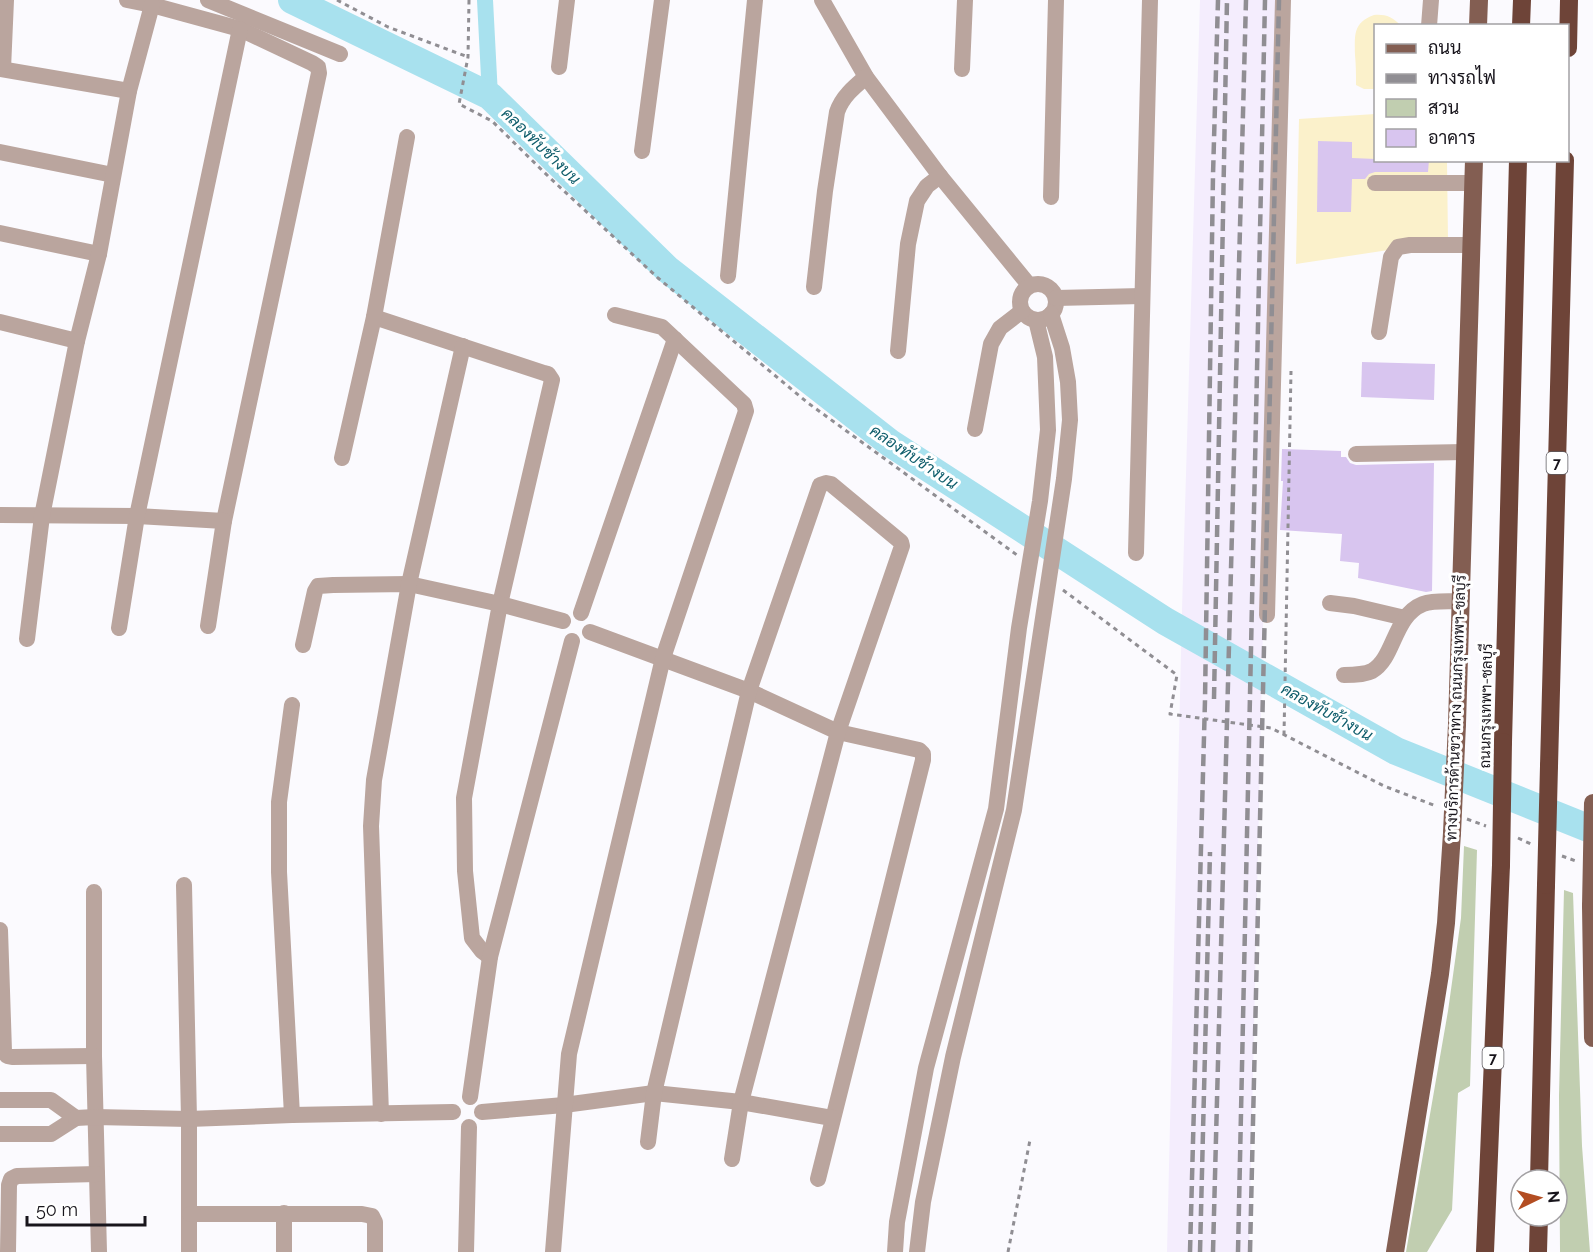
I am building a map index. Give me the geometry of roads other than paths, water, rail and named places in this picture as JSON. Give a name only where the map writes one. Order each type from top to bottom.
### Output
[{"type":"highway","points":[[1521,24],[1522,0]]},
{"type":"highway","points":[[1568,24],[1569,0]]},
{"type":"highway","name":"ถนนกรุงเทพฯ-ชลบุรี","points":[[1485,1252],[1501,865],[1518,162]]},
{"type":"highway","name":"7","points":[[1539,1168],[1565,162]]},
{"type":"highway","points":[[1538,1252],[1539,1228]]},
{"type":"main road","points":[[1478,24],[1479,0]]},
{"type":"main road","name":"ทางบริการด้านขวาทาง ถนนกรุงเทพฯ-ชลบุรี","points":[[1395,1252],[1440,974],[1446,922],[1457,724],[1474,162]]},
{"type":"main road","points":[[1593,803],[1591,906],[1593,1038]]},
{"type":"street","points":[[6,0],[1,69],[129,91]]},
{"type":"street","points":[[127,0],[240,29],[312,63],[318,68],[319,73],[224,521],[208,626]]},
{"type":"street","points":[[213,0],[340,54]]},
{"type":"street","points":[[559,67],[567,0]]},
{"type":"street","points":[[642,151],[662,0]]},
{"type":"street","points":[[728,276],[755,0]]},
{"type":"street","points":[[822,0],[866,77],[940,177],[1029,285]]},
{"type":"street","points":[[962,69],[964,0]]},
{"type":"street","points":[[1051,197],[1056,0]]},
{"type":"street","points":[[1136,554],[1150,0]]},
{"type":"street","points":[[1267,615],[1283,0]]},
{"type":"street","points":[[1429,24],[1431,0]]},
{"type":"street","points":[[27,639],[42,516],[77,341],[99,254],[129,91],[152,5]]},
{"type":"street","points":[[119,627],[137,516],[240,29]]},
{"type":"street","points":[[814,286],[837,112],[840,103],[866,77]]},
{"type":"street","points":[[342,458],[374,317],[407,138]]},
{"type":"street","points":[[0,152],[113,175]]},
{"type":"street","points":[[898,351],[908,244],[917,201],[927,186],[940,177]]},
{"type":"street","points":[[1375,183],[1473,183]]},
{"type":"street","points":[[0,233],[99,254]]},
{"type":"street","points":[[1379,332],[1391,257],[1398,247],[1410,245],[1471,246]]},
{"type":"street","points":[[917,1252],[923,1202],[953,1057],[1014,810],[1064,479],[1070,420],[1068,382],[1062,348],[1036,315],[1019,302],[1022,292],[1029,285],[1041,283],[1050,288],[1056,298],[1055,307],[1036,315],[1000,328],[991,344],[975,429]]},
{"type":"street","points":[[1056,298],[1142,296]]},
{"type":"street","points":[[553,1252],[569,1054],[663,658],[746,411],[744,404],[662,327],[615,315]]},
{"type":"street","points":[[895,1252],[897,1222],[930,1052],[996,809],[1003,766],[1019,628],[1040,501],[1048,430],[1045,357],[1036,315]]},
{"type":"street","points":[[374,317],[548,374],[552,380],[500,604],[464,798],[465,871],[472,938],[490,957]]},
{"type":"street","points":[[0,322],[77,341]]},
{"type":"street","points":[[581,613],[675,339]]},
{"type":"street","points":[[381,1114],[371,826],[374,780],[409,584],[463,346]]},
{"type":"street","points":[[1356,454],[1465,452]]},
{"type":"street","points":[[1043,477],[1064,479]]},
{"type":"street","points":[[648,1142],[654,1093],[750,692],[820,485],[831,484],[901,542],[902,546],[838,732],[741,1101],[732,1159]]},
{"type":"street","points":[[0,515],[137,516],[224,521]]},
{"type":"street","points":[[303,645],[312,600],[318,586],[409,584],[500,604],[563,621]]},
{"type":"street","points":[[1344,675],[1358,675],[1372,671],[1380,663],[1405,618],[1412,611],[1424,604],[1461,601]]},
{"type":"street","points":[[1330,603],[1367,608],[1405,618]]},
{"type":"street","points":[[570,613],[581,613],[590,620],[590,632],[583,640],[572,641],[564,635],[563,621],[570,613]]},
{"type":"street","points":[[590,632],[750,692],[838,732],[919,750],[923,754],[818,1179]]},
{"type":"street","points":[[470,1097],[490,957],[572,641]]},
{"type":"street","points":[[292,705],[279,802],[279,872],[292,1115]]},
{"type":"street","points":[[1003,766],[1019,772]]},
{"type":"street","points":[[184,885],[189,1119],[189,1252]]},
{"type":"street","points":[[94,892],[94,1056],[99,1252]]},
{"type":"street","points":[[0,930],[4,1051],[7,1056],[94,1056]]},
{"type":"street","points":[[930,1052],[953,1057]]},
{"type":"street","points":[[482,1112],[564,1105],[654,1093],[741,1101],[832,1118]]},
{"type":"street","points":[[470,1097],[478,1101],[482,1112],[479,1122],[469,1127],[459,1124],[453,1112],[457,1102],[470,1097]]},
{"type":"street","points":[[0,1100],[51,1100],[76,1118]]},
{"type":"street","points":[[0,1134],[51,1134],[76,1118],[95,1117],[189,1119],[453,1112]]},
{"type":"street","points":[[466,1252],[469,1127]]},
{"type":"street","points":[[8,1252],[11,1179],[17,1176],[97,1174]]},
{"type":"street","points":[[190,1214],[362,1214],[372,1216],[375,1222],[375,1252]]},
{"type":"street","points":[[284,1214],[284,1252]]},
{"type":"waterway","name":"คลองทับช้างบน","points":[[292,0],[490,96],[667,269],[890,443],[1165,621],[1396,751],[1593,830]]},
{"type":"waterway","points":[[485,0],[490,96]]},
{"type":"railway","points":[[1190,1252],[1205,700],[1218,0]]},
{"type":"railway","points":[[1214,699],[1227,0]]},
{"type":"railway","points":[[1213,1252],[1246,0]]},
{"type":"railway","points":[[1238,1252],[1265,0]]},
{"type":"railway","points":[[1250,1252],[1279,0]]},
{"type":"railway","points":[[1200,1252],[1210,852]]}]
